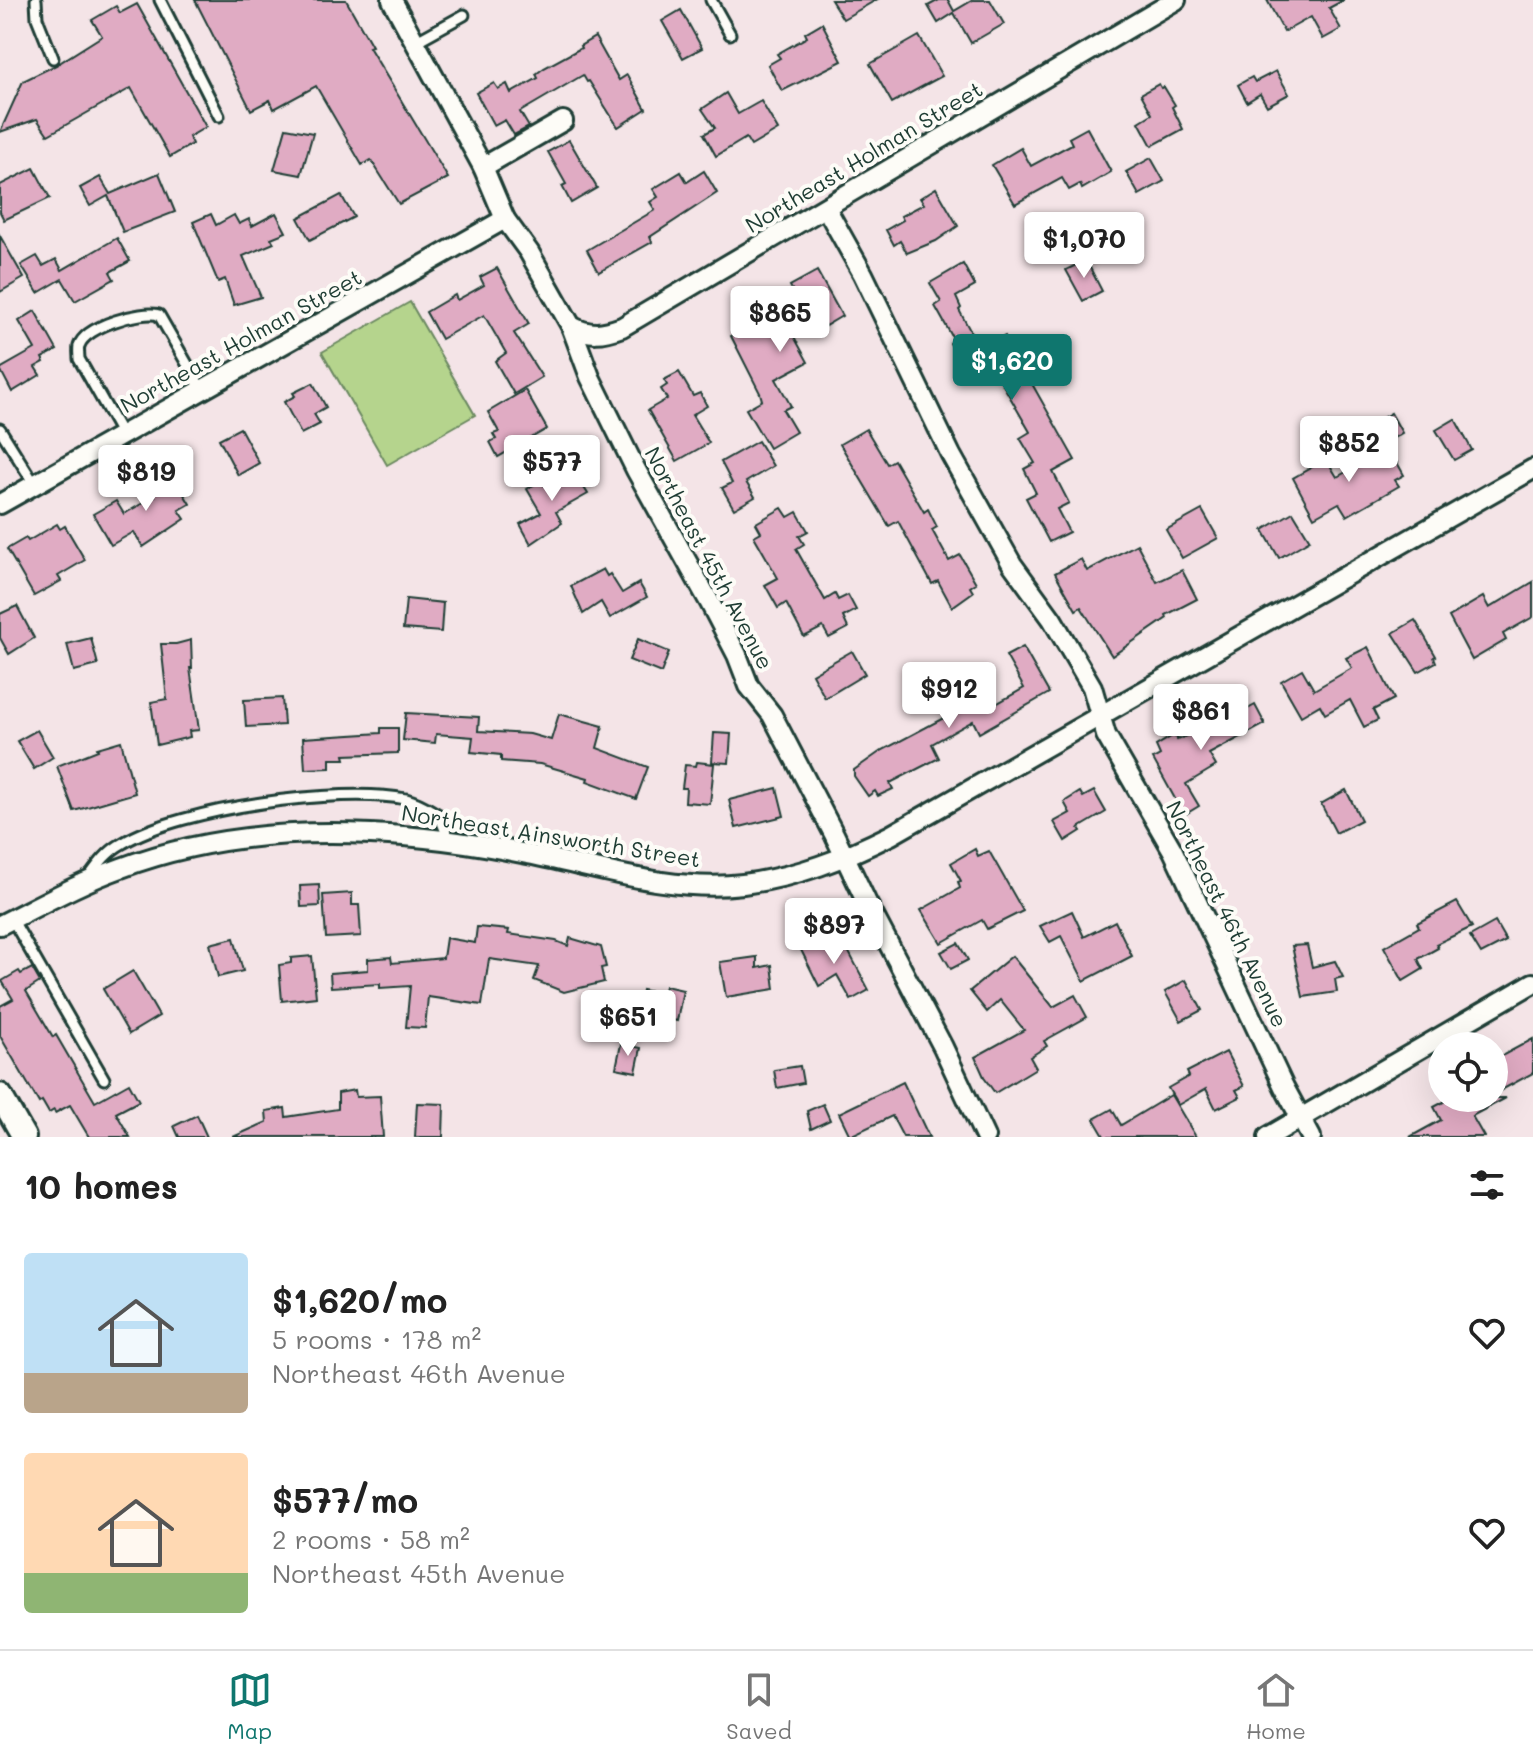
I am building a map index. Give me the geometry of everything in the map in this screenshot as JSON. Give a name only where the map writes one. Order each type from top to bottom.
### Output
[{"type":"street","name":"Northeast 45th Avenue","points":[[392,0],[483,167],[505,219],[529,252],[571,326],[590,377],[636,470],[710,603],[749,686],[772,715],[943,1047],[985,1137]]},
{"type":"street","name":"Northeast Holman Street","points":[[571,326],[585,333],[598,334],[622,327],[1176,0]]},
{"type":"street","points":[[483,167],[563,121]]},
{"type":"street","name":"Northeast 46th Avenue","points":[[826,208],[863,274],[951,455],[1012,564],[1052,619],[1092,687],[1106,735],[1173,851],[1311,1137]]},
{"type":"street","name":"Northeast Holman Street","points":[[0,504],[505,219]]},
{"type":"street","name":"Northeast Ainsworth Street","points":[[6,922],[84,883],[151,858],[247,837],[371,834],[450,842],[520,852],[650,880],[711,885],[779,878],[844,859],[1102,717],[1533,469]]},
{"type":"street","points":[[1268,1137],[1533,983]]},
{"type":"street","points":[[0,1095],[24,1137]]},
{"type":"lane","points":[[36,0],[37,18],[53,58]]},
{"type":"lane","points":[[160,0],[219,116]]},
{"type":"lane","points":[[711,0],[730,34]]},
{"type":"lane","points":[[415,42],[464,15]]},
{"type":"lane","points":[[122,435],[79,359],[78,346],[98,328],[148,312],[159,315],[202,390]]},
{"type":"lane","points":[[0,429],[35,485]]},
{"type":"lane","points":[[84,883],[105,855],[141,834],[193,816],[260,804],[353,796],[409,800],[439,815],[450,842]]},
{"type":"lane","points":[[6,922],[104,1079]]},
{"type":"green space","points":[[410,302],[475,415],[387,465],[322,352]]},
{"type":"building","points":[[195,0],[346,0],[372,46],[369,47],[448,178],[399,204],[371,160],[362,165],[316,86],[274,109],[270,100],[251,110]]},
{"type":"building","points":[[831,0],[876,0],[843,19]]},
{"type":"building","points":[[939,0],[948,0],[954,11],[973,0],[990,0],[1004,24],[971,43],[954,13],[938,23],[928,6]]},
{"type":"building","points":[[1267,0],[1344,0],[1329,8],[1341,29],[1323,39],[1311,17],[1284,32]]},
{"type":"building","points":[[137,4],[206,127],[189,137],[192,144],[170,157],[131,88],[48,135],[37,119],[0,132],[23,81],[56,65],[102,36],[92,20],[116,6],[120,13]]},
{"type":"building","points":[[681,10],[702,48],[683,58],[662,21]]},
{"type":"building","points":[[822,23],[842,61],[782,91],[768,65],[780,58],[777,54],[807,37],[805,33]]},
{"type":"building","points":[[919,36],[942,76],[892,103],[870,64]]},
{"type":"building","points":[[595,37],[619,80],[627,75],[646,109],[618,127],[583,75],[520,112],[529,127],[514,135],[505,120],[494,126],[476,93],[494,83],[498,89],[507,84],[511,93],[538,78],[536,74],[544,68]]},
{"type":"building","points":[[1276,71],[1289,94],[1267,106],[1260,94],[1247,102],[1238,85],[1252,77],[1255,82]]},
{"type":"building","points":[[1159,84],[1175,105],[1172,107],[1183,129],[1152,146],[1139,122],[1152,114],[1141,94]]},
{"type":"building","points":[[726,93],[738,114],[761,101],[778,130],[751,146],[746,138],[716,156],[704,134],[715,128],[702,109]]},
{"type":"building","points":[[286,128],[313,133],[301,175],[274,170]]},
{"type":"building","points":[[1087,128],[1111,172],[1082,189],[1080,184],[1069,190],[1062,178],[1015,204],[992,165],[1021,148],[1031,166],[1072,144],[1069,138]]},
{"type":"building","points":[[569,140],[597,188],[571,203],[562,186],[566,184],[548,152]]},
{"type":"building","points":[[1151,158],[1164,181],[1139,195],[1126,172]]},
{"type":"building","points":[[34,168],[50,198],[4,220],[0,212],[0,185]]},
{"type":"building","points":[[704,171],[717,193],[650,237],[652,242],[599,272],[587,250],[655,210],[650,202],[658,197],[653,189],[681,172],[687,182]]},
{"type":"building","points":[[159,173],[175,212],[123,232],[108,196],[90,206],[80,188],[100,177],[110,194]]},
{"type":"building","points":[[936,188],[958,226],[936,241],[907,253],[900,241],[894,245],[886,230],[903,220],[901,216],[924,204],[920,198]]},
{"type":"building","points":[[341,195],[354,217],[310,240],[298,218]]},
{"type":"building","points":[[276,213],[286,232],[271,238],[274,243],[243,256],[261,297],[234,305],[225,279],[218,282],[193,222],[211,214],[216,225],[234,215],[239,224],[249,219],[252,226]]},
{"type":"building","points":[[0,236],[24,278],[0,292]]},
{"type":"building","points":[[117,238],[130,261],[110,272],[114,279],[75,301],[62,279],[38,293],[21,265],[37,256],[43,266],[56,259],[62,270]]},
{"type":"building","points":[[1086,260],[1102,291],[1083,301],[1066,270]]},
{"type":"building","points":[[963,264],[975,286],[956,297],[959,310],[980,349],[1005,336],[1075,460],[1053,472],[1069,503],[1057,509],[1069,532],[1049,542],[1026,498],[1036,493],[1024,469],[1035,463],[1020,438],[1030,432],[995,371],[978,379],[974,372],[968,375],[950,343],[954,340],[935,306],[941,302],[930,283]]},
{"type":"building","points":[[497,268],[529,324],[514,333],[542,377],[514,394],[495,361],[506,353],[484,315],[441,339],[426,312],[455,295],[457,300],[484,285],[480,277]]},
{"type":"building","points":[[817,271],[842,316],[825,326],[820,317],[792,333],[808,362],[776,379],[791,406],[783,410],[796,432],[769,448],[746,409],[762,400],[731,336],[738,331],[734,325],[763,309],[772,325],[802,308],[790,286]]},
{"type":"building","points":[[35,311],[57,350],[42,358],[44,362],[35,367],[40,375],[12,392],[0,369],[35,349],[19,321]]},
{"type":"building","points":[[679,372],[693,396],[700,393],[707,406],[692,415],[709,443],[677,461],[648,410],[667,399],[661,389],[667,385],[664,380]]},
{"type":"building","points":[[313,383],[326,407],[314,414],[320,424],[301,434],[284,402],[295,396],[293,393]]},
{"type":"building","points":[[525,390],[547,429],[498,457],[490,442],[496,439],[493,434],[499,432],[488,412]]},
{"type":"building","points":[[1391,413],[1402,433],[1385,443],[1374,423]]},
{"type":"building","points":[[1455,419],[1472,450],[1454,460],[1436,430]]},
{"type":"building","points":[[240,428],[259,463],[238,475],[219,439]]},
{"type":"building","points":[[866,429],[887,464],[894,460],[924,512],[928,509],[937,527],[932,530],[949,561],[960,555],[976,583],[970,587],[973,592],[952,607],[938,581],[932,584],[898,521],[889,526],[840,444]]},
{"type":"building","points":[[758,441],[773,466],[746,482],[755,497],[734,509],[722,488],[732,483],[721,462]]},
{"type":"building","points":[[1389,448],[1404,475],[1395,480],[1399,486],[1347,516],[1339,503],[1314,517],[1293,478],[1321,462],[1323,465],[1328,462],[1337,477]]},
{"type":"building","points":[[168,468],[190,504],[179,510],[185,519],[143,547],[134,532],[111,545],[93,514],[116,501],[124,514],[155,496],[146,482]]},
{"type":"building","points":[[572,469],[588,494],[556,512],[562,523],[531,544],[520,524],[541,513],[527,489],[542,480],[544,485]]},
{"type":"building","points":[[782,508],[788,517],[797,512],[808,531],[799,536],[804,544],[796,549],[825,600],[835,594],[838,600],[848,595],[856,610],[843,617],[848,628],[829,638],[823,627],[804,637],[786,603],[778,608],[765,585],[778,578],[754,536],[761,532],[756,523]]},
{"type":"building","points":[[1202,510],[1218,538],[1182,558],[1166,530]]},
{"type":"building","points":[[1293,512],[1310,540],[1279,558],[1263,530]]},
{"type":"building","points":[[57,524],[60,529],[65,526],[85,560],[58,576],[61,581],[34,596],[7,549]]},
{"type":"building","points":[[1137,544],[1157,582],[1182,570],[1197,599],[1166,615],[1167,618],[1112,656],[1081,607],[1076,610],[1055,573],[1081,559],[1087,571]]},
{"type":"building","points":[[603,569],[622,593],[639,583],[647,597],[610,618],[601,602],[583,614],[571,586]]},
{"type":"building","points":[[1533,582],[1533,617],[1503,634],[1506,640],[1472,660],[1449,617],[1483,597],[1489,608]]},
{"type":"building","points":[[406,599],[443,603],[441,632],[403,629]]},
{"type":"building","points":[[17,606],[34,638],[9,654],[0,638],[0,614]]},
{"type":"building","points":[[1415,620],[1436,656],[1436,662],[1418,672],[1393,633]]},
{"type":"building","points":[[91,638],[98,665],[74,671],[67,644]]},
{"type":"building","points":[[638,639],[669,652],[661,673],[629,660]]},
{"type":"building","points":[[191,640],[190,668],[199,730],[189,731],[190,737],[157,745],[151,702],[167,699],[161,644]]},
{"type":"building","points":[[1023,647],[1049,693],[979,733],[973,721],[932,744],[939,758],[890,783],[893,789],[878,796],[875,791],[868,796],[854,776],[854,770],[881,751],[989,694],[994,705],[1024,688],[1006,656]]},
{"type":"building","points":[[1368,647],[1394,699],[1373,710],[1378,720],[1364,727],[1350,700],[1325,714],[1320,705],[1301,716],[1281,681],[1302,669],[1314,690],[1352,668],[1346,658]]},
{"type":"building","points":[[852,651],[865,674],[825,698],[812,674]]},
{"type":"building","points":[[282,698],[284,725],[246,727],[244,700]]},
{"type":"building","points":[[1243,705],[1246,710],[1255,705],[1265,724],[1209,754],[1216,766],[1186,784],[1199,806],[1184,815],[1153,759],[1160,755],[1156,746],[1174,735],[1177,740],[1186,736]]},
{"type":"building","points":[[406,713],[479,717],[478,731],[530,734],[551,740],[559,714],[603,726],[597,748],[648,767],[636,799],[587,781],[588,778],[540,764],[501,761],[501,755],[471,752],[473,737],[436,734],[435,743],[403,740]]},
{"type":"building","points":[[381,728],[398,728],[398,753],[344,755],[345,759],[330,759],[330,768],[305,769],[303,738],[381,733]]},
{"type":"building","points":[[37,730],[53,757],[34,769],[17,741]]},
{"type":"building","points":[[714,733],[731,734],[729,763],[712,762]]},
{"type":"building","points":[[121,741],[135,793],[74,811],[57,766]]},
{"type":"building","points":[[697,762],[714,764],[710,804],[685,802],[686,788],[682,788],[685,765],[696,766]]},
{"type":"building","points":[[777,788],[784,816],[736,828],[729,800]]},
{"type":"building","points":[[1346,790],[1361,820],[1336,833],[1321,804]]},
{"type":"building","points":[[1094,791],[1106,812],[1079,828],[1081,831],[1065,841],[1054,822],[1070,813],[1064,802],[1080,792],[1083,797]]},
{"type":"building","points":[[975,849],[978,856],[989,851],[1023,911],[987,929],[982,920],[941,943],[921,910],[960,888],[958,882],[961,881],[951,863]]},
{"type":"building","points":[[319,885],[320,906],[301,907],[300,886]]},
{"type":"building","points":[[352,893],[352,905],[359,905],[361,936],[326,938],[323,895]]},
{"type":"building","points":[[1457,902],[1472,927],[1436,944],[1438,948],[1418,959],[1423,969],[1403,981],[1384,947],[1419,927],[1417,923]]},
{"type":"building","points":[[1072,911],[1084,937],[1115,921],[1132,956],[1084,981],[1061,936],[1050,942],[1040,926]]},
{"type":"building","points":[[1495,922],[1506,941],[1481,954],[1470,936]]},
{"type":"building","points":[[477,927],[509,930],[508,934],[556,941],[568,946],[570,938],[601,947],[606,967],[601,968],[604,982],[564,992],[534,980],[539,966],[489,959],[482,1005],[428,997],[425,1028],[406,1027],[410,986],[331,987],[330,973],[368,970],[368,959],[391,957],[392,963],[443,958],[446,938],[475,943]]},
{"type":"building","points":[[821,936],[826,947],[842,939],[869,990],[851,1000],[837,975],[819,986],[800,948]]},
{"type":"building","points":[[234,938],[243,971],[218,977],[210,944]]},
{"type":"building","points":[[958,943],[968,960],[951,969],[941,952]]},
{"type":"building","points":[[1307,945],[1312,967],[1335,961],[1343,977],[1335,979],[1337,992],[1303,997],[1292,946]]},
{"type":"building","points":[[312,956],[316,997],[282,1001],[279,965],[291,963],[291,958]]},
{"type":"building","points":[[1012,956],[1053,1007],[1075,995],[1087,1017],[1044,1041],[1047,1046],[1030,1057],[1036,1068],[995,1093],[975,1057],[1024,1030],[1000,1000],[987,1012],[970,991]]},
{"type":"building","points":[[757,957],[757,968],[772,965],[775,989],[726,997],[720,962]]},
{"type":"building","points":[[32,968],[40,982],[26,991],[95,1102],[129,1083],[139,1101],[116,1113],[130,1137],[89,1137],[70,1105],[49,1113],[42,1101],[39,1103],[0,1036],[0,1006],[13,999],[2,981],[19,971],[21,974]]},
{"type":"building","points":[[133,971],[159,1016],[129,1034],[103,989]]},
{"type":"building","points":[[1186,980],[1202,1010],[1181,1021],[1165,992]]},
{"type":"building","points":[[665,986],[683,990],[677,1021],[638,1013],[642,990],[663,994]]},
{"type":"building","points":[[1533,1039],[1533,1073],[1508,1086],[1508,1052]]},
{"type":"building","points":[[621,1044],[641,1048],[636,1072],[616,1068]]},
{"type":"building","points":[[1226,1052],[1244,1086],[1236,1090],[1240,1097],[1216,1109],[1206,1089],[1178,1105],[1168,1088],[1189,1076],[1187,1072]]},
{"type":"building","points":[[800,1066],[803,1083],[777,1088],[774,1070]]},
{"type":"building","points":[[903,1082],[929,1137],[903,1137],[892,1116],[850,1136],[839,1113]]},
{"type":"building","points":[[355,1090],[356,1097],[380,1096],[383,1137],[233,1137],[267,1122],[266,1111],[285,1108],[286,1117],[338,1109],[338,1093]]},
{"type":"building","points":[[1171,1095],[1196,1137],[1102,1137],[1094,1119],[1112,1109],[1121,1125]]},
{"type":"building","points":[[417,1103],[444,1104],[443,1137],[415,1137]]},
{"type":"building","points":[[823,1104],[830,1120],[811,1129],[807,1111]]},
{"type":"building","points":[[1437,1112],[1480,1112],[1472,1116],[1484,1137],[1410,1137],[1441,1120]]},
{"type":"building","points":[[197,1115],[207,1137],[179,1137],[174,1126]]}]
